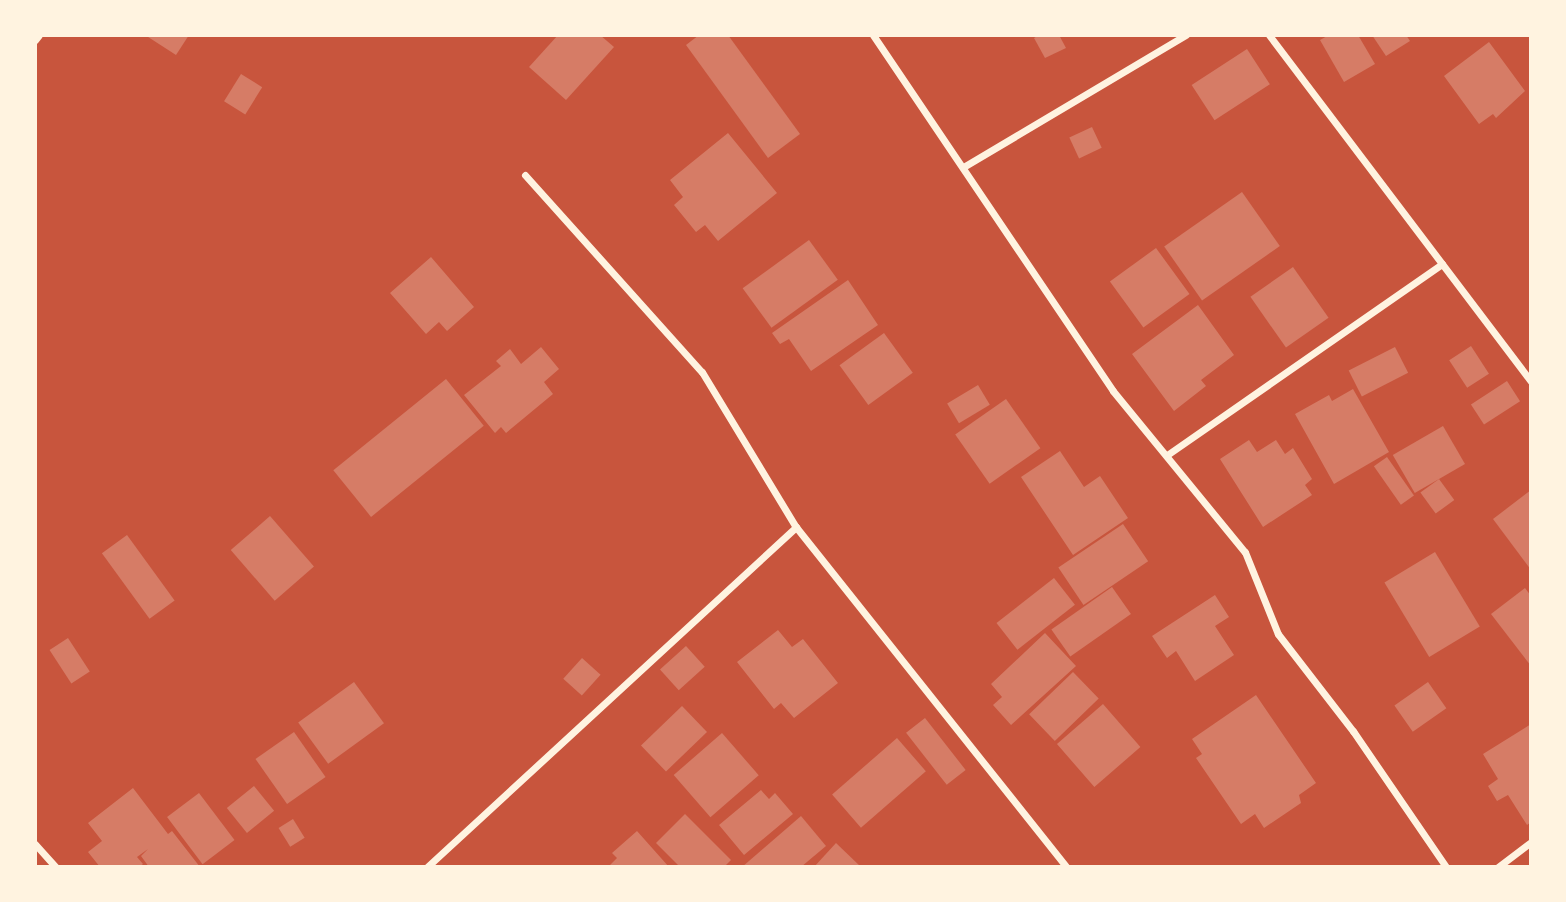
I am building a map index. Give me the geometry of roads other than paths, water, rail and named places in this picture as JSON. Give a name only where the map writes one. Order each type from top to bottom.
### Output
[{"type":"street","points":[[35,40],[38,35]]},
{"type":"street","points":[[873,35],[965,166],[1113,390],[1245,551],[1278,634],[1353,731],[1446,867]]},
{"type":"street","points":[[965,166],[1186,35]]},
{"type":"street","points":[[1269,35],[1531,381]]},
{"type":"street","points":[[525,176],[702,372],[796,527],[1066,867]]},
{"type":"street","points":[[1167,455],[1442,264]]},
{"type":"street","points":[[427,867],[796,527]]},
{"type":"street","points":[[1498,867],[1531,842]]},
{"type":"street","points":[[35,844],[56,867]]}]
